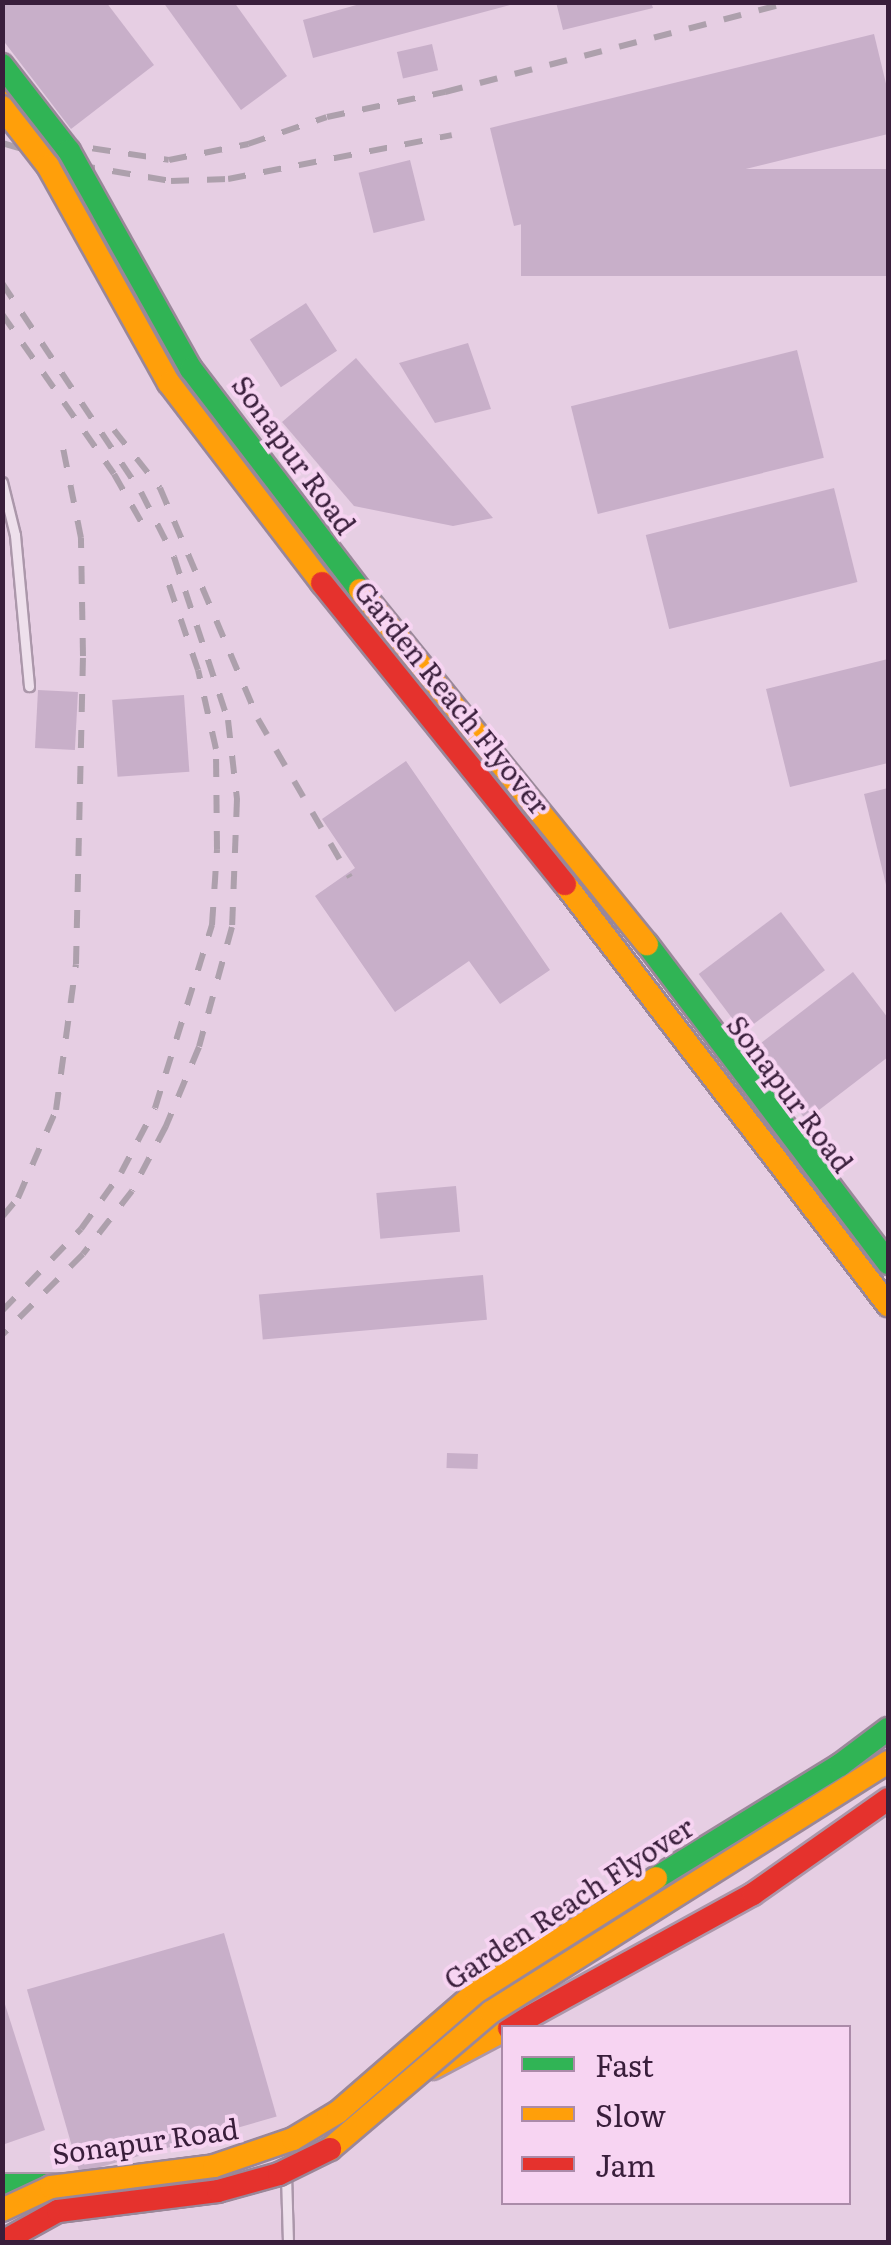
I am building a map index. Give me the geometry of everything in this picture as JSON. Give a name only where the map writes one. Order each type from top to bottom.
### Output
[{"type":"main road","name":"Garden Reach Flyover","points":[[2,65],[69,151],[190,369],[424,673],[648,946],[888,1263]]},
{"type":"main road","name":"Sonapur Road","points":[[2,84],[62,160],[180,345],[386,632],[718,1046],[888,1272]]},
{"type":"main road","name":"Garden Reach Flyover","points":[[2,107],[48,166],[169,383],[201,428],[415,702],[628,961],[888,1306]]},
{"type":"main road","name":"Garden Reach Flyover","points":[[2,2210],[51,2186],[214,2166],[293,2139],[338,2112],[476,1992],[524,1958],[840,1765],[888,1729]]},
{"type":"main road","name":"Garden Reach Flyover","points":[[2,2242],[26,2225],[58,2211],[235,2187],[278,2174],[330,2149],[492,2012],[538,1980],[888,1762]]},
{"type":"main road","name":"Sonapur Road","points":[[513,2025],[752,1894],[888,1798]]},
{"type":"main road","name":"Sonapur Road","points":[[2,2184],[72,2185],[211,2168],[303,2143],[331,2122],[501,2032]]},
{"type":"lane","points":[[2,482],[15,535],[29,686]]},
{"type":"lane","points":[[284,2148],[288,2242]]},
{"type":"building","points":[[2,2],[106,2],[154,65],[71,129],[2,39]]},
{"type":"building","points":[[163,2],[234,2],[287,76],[241,110]]},
{"type":"building","points":[[367,2],[514,4],[313,58],[303,20]]},
{"type":"building","points":[[556,2],[651,2],[653,8],[563,30]]},
{"type":"building","points":[[874,34],[888,92],[888,134],[514,226],[490,128]]},
{"type":"building","points":[[432,44],[438,70],[403,78],[397,52]]},
{"type":"building","points":[[410,160],[425,220],[374,233],[359,173]]},
{"type":"building","points":[[521,169],[888,169],[888,276],[521,276]]},
{"type":"building","points":[[306,303],[337,351],[281,387],[250,339]]},
{"type":"building","points":[[468,343],[491,409],[435,423],[399,363]]},
{"type":"building","points":[[797,350],[824,458],[598,514],[571,406]]},
{"type":"building","points":[[356,358],[493,518],[453,526],[354,506],[282,422]]},
{"type":"building","points":[[834,488],[857,582],[669,629],[646,535]]},
{"type":"building","points":[[888,659],[888,763],[790,787],[766,689]]},
{"type":"building","points":[[38,690],[78,692],[75,750],[35,748]]},
{"type":"building","points":[[184,695],[189,772],[118,777],[112,700]]},
{"type":"building","points":[[406,761],[550,970],[500,1004],[469,961],[395,1012],[315,896],[355,868],[322,819]]},
{"type":"building","points":[[888,788],[888,889],[887,889],[864,794]]},
{"type":"building","points":[[781,912],[825,970],[743,1032],[699,974]]},
{"type":"building","points":[[853,972],[888,1018],[888,1057],[806,1120],[752,1050]]},
{"type":"building","points":[[456,1186],[460,1232],[380,1239],[376,1193]]},
{"type":"building","points":[[483,1275],[487,1320],[263,1339],[259,1295]]},
{"type":"building","points":[[447,1453],[478,1454],[477,1469],[446,1468]]},
{"type":"building","points":[[224,1933],[277,2117],[80,2173],[27,1990]]},
{"type":"building","points":[[2,1995],[45,2130],[2,2145]]},
{"type":"railway","points":[[2,126],[57,143],[169,160],[248,144],[327,117],[445,92],[791,2]]},
{"type":"railway","points":[[2,143],[77,165],[171,181],[228,179],[452,135]]},
{"type":"railway","points":[[2,283],[141,492],[174,557],[228,720],[237,799],[232,927],[199,1047],[166,1126],[132,1191],[83,1254],[2,1335]]},
{"type":"railway","points":[[2,314],[114,474],[143,525]]},
{"type":"railway","points":[[114,430],[160,488],[258,719],[350,877]]},
{"type":"railway","points":[[2,1217],[18,1198],[56,1110],[76,964],[83,656],[81,538],[63,448]]},
{"type":"railway","points":[[2,1311],[81,1229],[121,1173],[155,1108],[212,925],[217,849],[216,749],[198,670],[164,570]]},
{"type":"traffic: fast","points":[[2,65],[69,151],[191,369],[360,590]]},
{"type":"traffic: fast","points":[[647,944],[888,1263]]},
{"type":"traffic: fast","points":[[656,1878],[840,1765],[888,1729]]},
{"type":"traffic: fast","points":[[2,2185],[58,2185]]},
{"type":"traffic: slow","points":[[11,96],[69,171]]},
{"type":"traffic: slow","points":[[2,107],[48,166],[169,383],[322,583]]},
{"type":"traffic: slow","points":[[360,590],[647,944]]},
{"type":"traffic: slow","points":[[565,884],[888,1305]]},
{"type":"traffic: slow","points":[[330,2149],[491,2012],[888,1762]]},
{"type":"traffic: slow","points":[[2,2210],[51,2187],[214,2166],[293,2139],[338,2112],[476,1992],[656,1878]]},
{"type":"traffic: slow","points":[[433,2068],[501,2032]]},
{"type":"traffic: jam","points":[[322,583],[565,884]]},
{"type":"traffic: jam","points":[[514,2025],[753,1894],[888,1799]]},
{"type":"traffic: jam","points":[[2,2242],[58,2211],[218,2191],[279,2174],[330,2149]]}]
